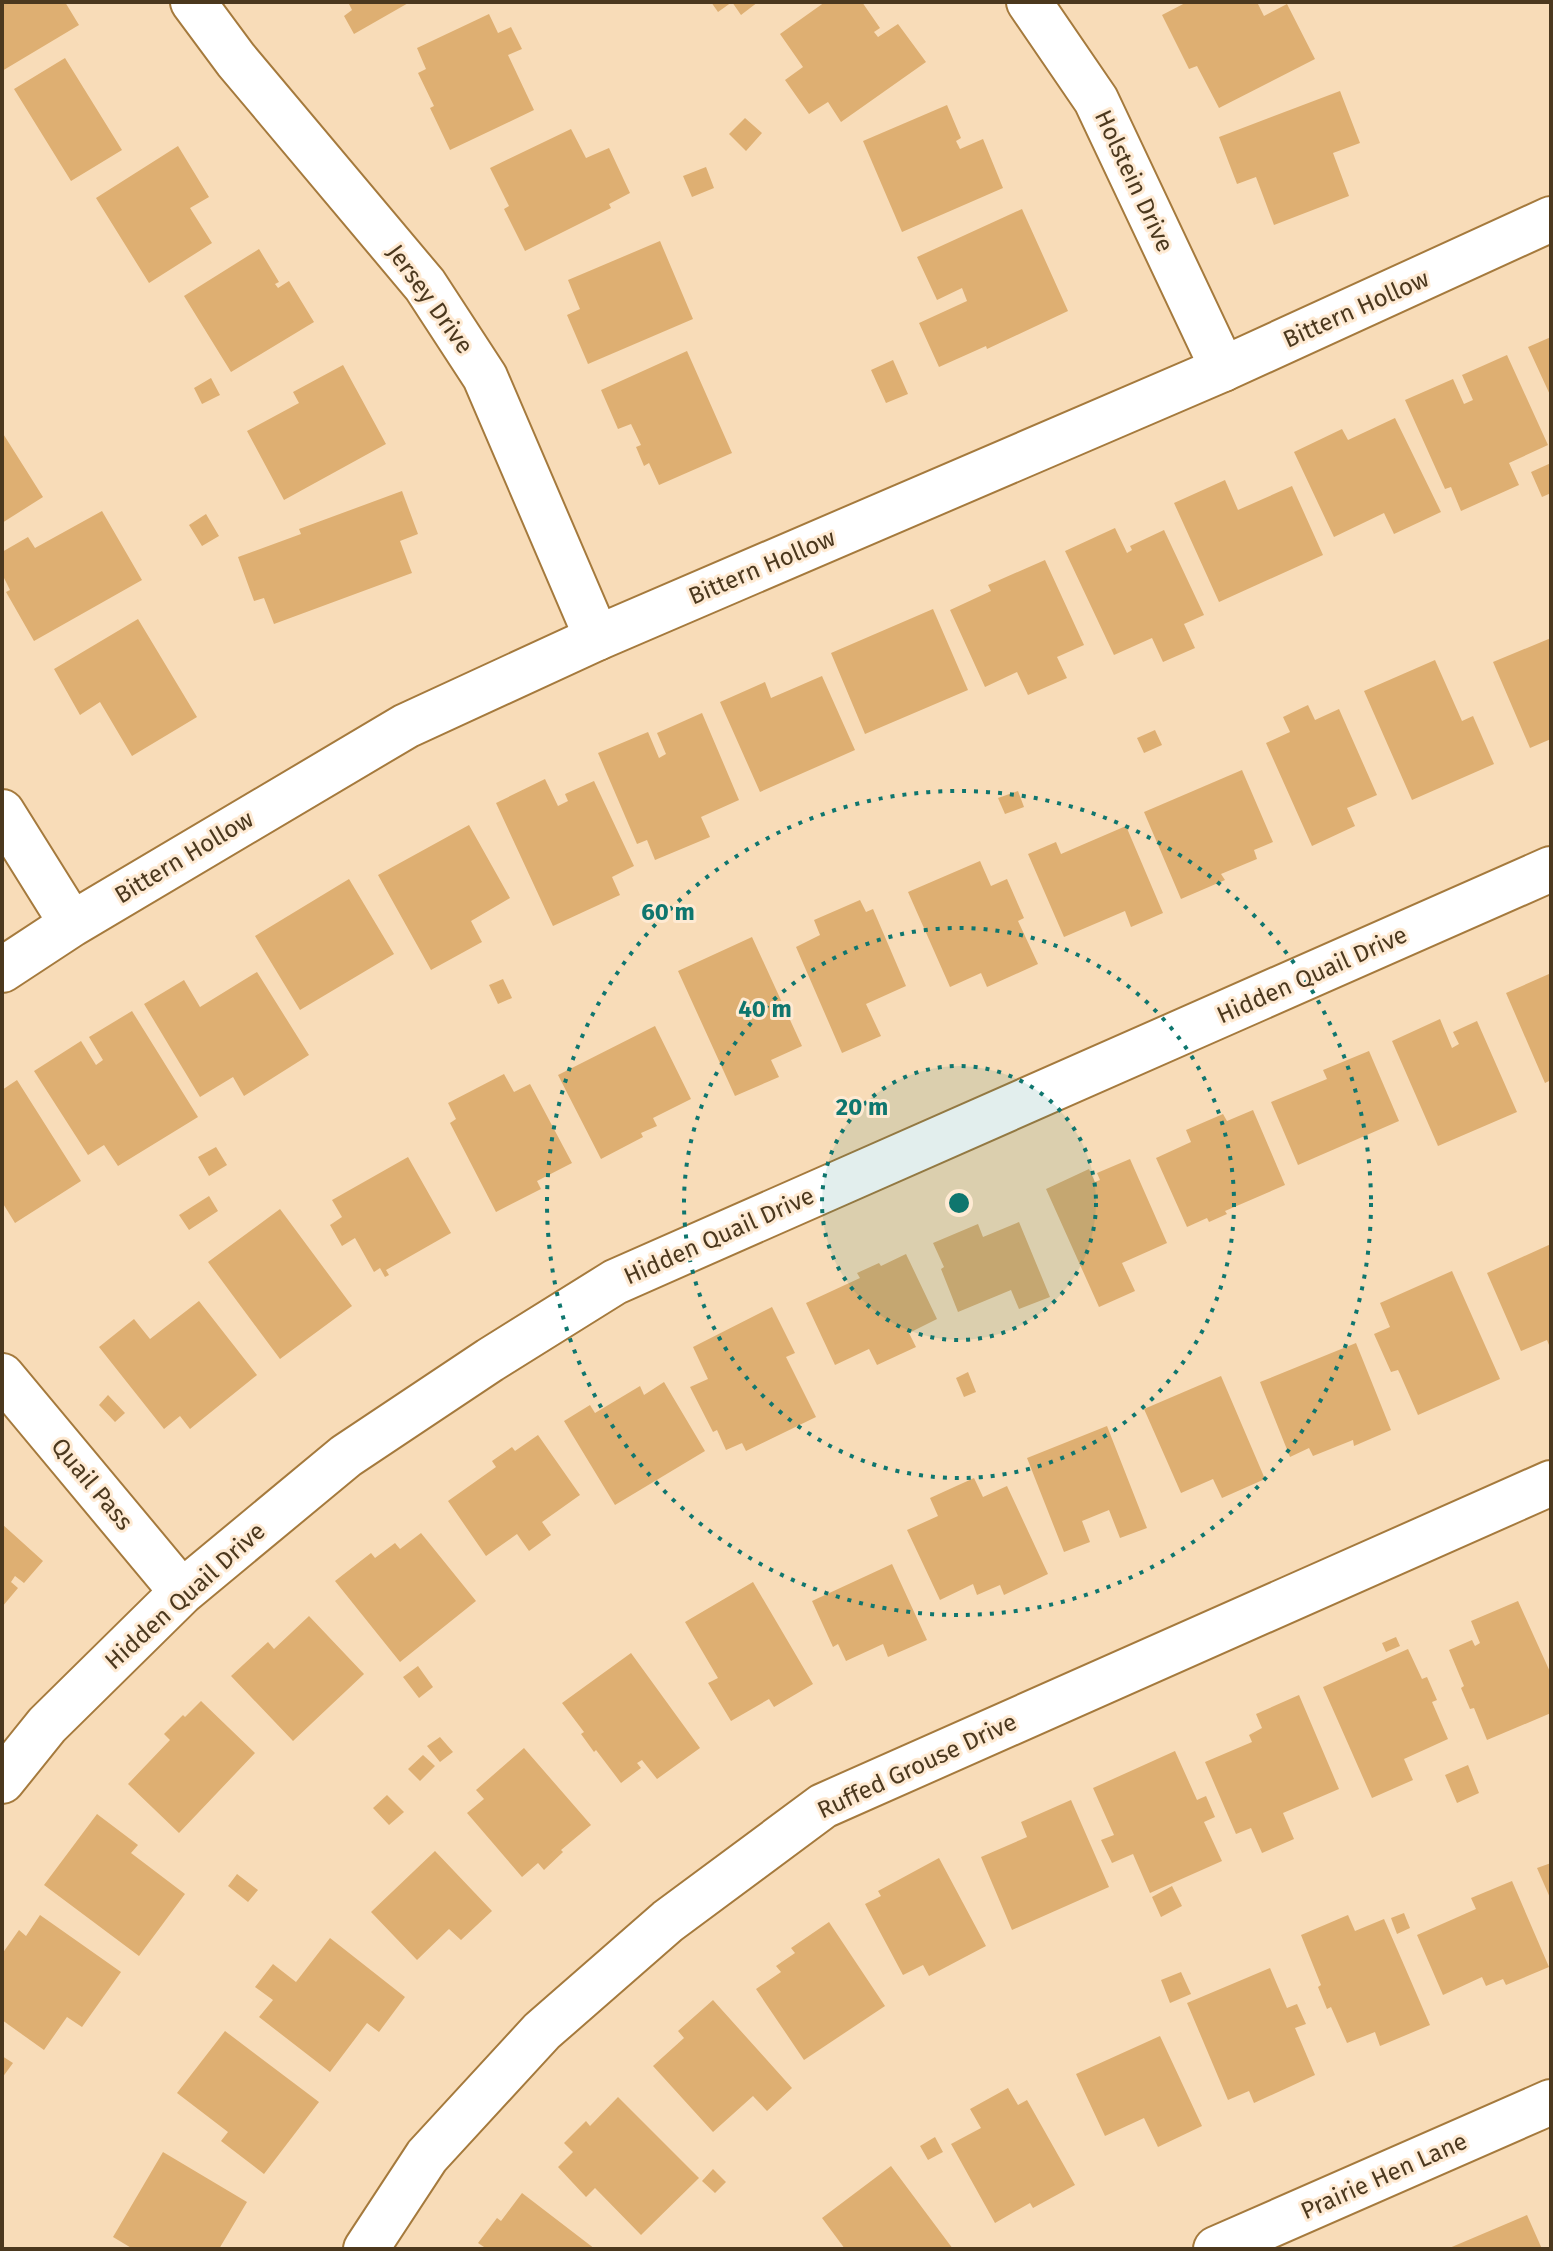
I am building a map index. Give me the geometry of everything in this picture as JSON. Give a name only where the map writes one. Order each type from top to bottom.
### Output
[{"type":"street","name":"Jersey Drive","points":[[193,2],[236,60],[425,285],[485,377],[597,638]]},
{"type":"street","name":"Holstein Drive","points":[[1029,2],[1096,100],[1223,369]]},
{"type":"street","name":"Bittern Hollow","points":[[2,970],[72,924],[406,726],[597,638],[1223,369],[1551,219]]},
{"type":"street","points":[[2,812],[72,924]]},
{"type":"street","name":"Hidden Quail Drive","points":[[2,1781],[47,1725],[182,1592],[346,1456],[615,1282],[1551,869]]},
{"type":"street","name":"Quail Pass","points":[[2,1376],[182,1592]]},
{"type":"street","name":"Ruffed Grouse Drive","points":[[366,2249],[427,2156],[542,2031],[668,1921],[823,1806],[1551,1483]]},
{"type":"street","name":"Prairie Hen Lane","points":[[1216,2249],[1551,2102]]},
{"type":"building","points":[[2,2],[65,2],[79,25],[2,71]]},
{"type":"building","points":[[348,2],[410,2],[354,34],[344,16],[352,10]]},
{"type":"building","points":[[711,2],[732,2],[718,12]]},
{"type":"building","points":[[732,2],[758,2],[741,15]]},
{"type":"building","points":[[825,2],[862,2],[880,28],[874,32],[878,37],[898,24],[926,62],[841,122],[828,102],[809,114],[785,80],[803,67],[780,34]]},
{"type":"building","points":[[1187,2],[1257,2],[1264,16],[1287,4],[1315,59],[1219,108],[1197,66],[1189,69],[1162,15]]},
{"type":"building","points":[[489,14],[498,33],[511,27],[522,49],[508,55],[534,110],[450,150],[418,73],[426,69],[417,48]]},
{"type":"building","points":[[65,58],[122,150],[71,181],[14,89]]},
{"type":"building","points":[[1340,91],[1360,143],[1333,153],[1349,196],[1274,225],[1256,177],[1237,184],[1219,137]]},
{"type":"building","points":[[947,105],[961,138],[956,141],[960,149],[983,139],[1003,188],[902,232],[863,141]]},
{"type":"building","points":[[745,118],[762,133],[746,151],[729,134]]},
{"type":"building","points":[[571,129],[586,158],[609,148],[630,193],[609,204],[611,208],[525,251],[504,209],[509,206],[490,168]]},
{"type":"building","points":[[178,146],[209,197],[190,208],[212,243],[149,283],[96,198]]},
{"type":"building","points":[[706,167],[714,188],[692,197],[683,176]]},
{"type":"building","points":[[1022,209],[1068,311],[987,349],[986,346],[939,367],[919,323],[967,301],[962,288],[937,300],[917,257]]},
{"type":"building","points":[[660,241],[693,319],[588,364],[567,315],[580,309],[568,280]]},
{"type":"building","points":[[259,249],[279,282],[275,284],[278,288],[289,281],[314,322],[231,372],[184,296]]},
{"type":"building","points":[[1551,337],[1551,397],[1528,347]]},
{"type":"building","points":[[687,351],[732,453],[659,485],[649,463],[644,466],[636,447],[641,445],[631,424],[618,429],[601,390]]},
{"type":"building","points":[[1507,355],[1548,445],[1509,463],[1519,485],[1461,511],[1451,487],[1445,489],[1405,400],[1453,379],[1464,404],[1473,400],[1462,375]]},
{"type":"building","points":[[893,360],[908,394],[886,403],[871,370]]},
{"type":"building","points":[[343,365],[386,444],[284,500],[247,431],[299,403],[293,392]]},
{"type":"building","points":[[211,378],[220,395],[202,404],[194,388]]},
{"type":"building","points":[[1395,418],[1441,512],[1394,534],[1384,513],[1334,537],[1294,452],[1342,429],[1348,440]]},
{"type":"building","points":[[2,432],[43,497],[2,523]]},
{"type":"building","points":[[1551,463],[1551,493],[1542,497],[1531,472]]},
{"type":"building","points":[[1225,480],[1238,510],[1292,486],[1323,555],[1219,602],[1174,503]]},
{"type":"building","points":[[402,491],[418,534],[400,541],[412,573],[274,624],[264,598],[254,601],[238,557],[301,534],[299,529]]},
{"type":"building","points":[[102,511],[142,580],[34,641],[6,592],[10,590],[2,574],[2,552],[28,537],[35,548]]},
{"type":"building","points":[[206,514],[219,536],[202,546],[189,525]]},
{"type":"building","points":[[1115,528],[1127,553],[1132,550],[1130,546],[1164,530],[1204,615],[1184,624],[1195,648],[1163,662],[1152,638],[1114,655],[1065,551]]},
{"type":"building","points":[[1045,560],[1084,645],[1057,657],[1067,678],[1028,695],[1017,672],[985,687],[950,610],[991,591],[988,585]]},
{"type":"building","points":[[933,609],[968,690],[865,734],[831,653]]},
{"type":"building","points":[[138,619],[197,717],[132,756],[100,702],[80,715],[54,669]]},
{"type":"building","points":[[1551,638],[1551,739],[1530,748],[1493,662]]},
{"type":"building","points":[[1435,660],[1462,721],[1473,716],[1494,764],[1412,800],[1364,691]]},
{"type":"building","points":[[822,676],[855,750],[760,792],[720,702],[765,682],[771,698]]},
{"type":"building","points":[[1308,705],[1315,720],[1339,709],[1377,795],[1347,808],[1355,826],[1312,846],[1266,743],[1290,732],[1283,717]]},
{"type":"building","points":[[702,713],[739,800],[701,817],[710,837],[655,860],[647,840],[637,844],[598,753],[648,732],[659,758],[666,754],[657,733]]},
{"type":"building","points":[[1155,730],[1162,745],[1144,753],[1137,738]]},
{"type":"building","points":[[1242,770],[1273,842],[1254,850],[1257,859],[1221,874],[1225,880],[1181,899],[1144,812]]},
{"type":"building","points":[[545,779],[558,806],[568,801],[565,794],[594,781],[634,866],[612,877],[620,895],[553,926],[496,803]]},
{"type":"building","points":[[1018,791],[1024,807],[1005,814],[998,798]]},
{"type":"building","points":[[469,825],[510,898],[471,921],[482,942],[431,970],[378,875]]},
{"type":"building","points":[[1126,826],[1163,913],[1131,927],[1125,911],[1064,937],[1028,854],[1056,842],[1061,854]]},
{"type":"building","points":[[980,861],[991,886],[1007,879],[1024,918],[1018,921],[1038,964],[987,987],[981,973],[950,987],[908,892]]},
{"type":"building","points":[[349,879],[394,954],[300,1010],[255,936]]},
{"type":"building","points":[[860,900],[866,912],[873,909],[906,986],[866,1004],[881,1036],[842,1053],[796,947],[820,935],[814,920]]},
{"type":"building","points":[[752,937],[802,1046],[771,1060],[779,1077],[735,1096],[678,971]]},
{"type":"building","points":[[257,972],[309,1055],[244,1096],[233,1077],[200,1097],[144,1004],[184,980],[200,1007]]},
{"type":"building","points":[[1549,974],[1551,1087],[1549,1081],[1545,1083],[1506,993]]},
{"type":"building","points":[[503,979],[512,998],[498,1004],[489,985]]},
{"type":"building","points":[[132,1011],[198,1117],[118,1166],[104,1145],[88,1155],[34,1071],[81,1041],[96,1065],[103,1060],[89,1037]]},
{"type":"building","points":[[1440,1019],[1452,1048],[1459,1044],[1453,1032],[1477,1021],[1517,1112],[1438,1146],[1392,1041]]},
{"type":"building","points":[[655,1026],[691,1099],[653,1118],[657,1126],[601,1159],[558,1075]]},
{"type":"building","points":[[1369,1051],[1399,1121],[1298,1165],[1271,1102],[1327,1079],[1323,1070]]},
{"type":"building","points":[[504,1074],[514,1092],[530,1084],[572,1163],[537,1181],[541,1189],[496,1212],[450,1123],[456,1119],[448,1103]]},
{"type":"building","points":[[17,1080],[81,1181],[15,1223],[2,1202],[2,1090]]},
{"type":"building","points":[[1253,1110],[1285,1185],[1225,1211],[1227,1214],[1209,1222],[1207,1218],[1187,1227],[1156,1158],[1191,1142],[1186,1130],[1223,1114],[1227,1121]]},
{"type":"building","points":[[216,1147],[227,1165],[209,1176],[198,1157]]},
{"type":"building","points":[[408,1157],[451,1233],[386,1270],[389,1275],[385,1277],[380,1268],[374,1272],[355,1238],[342,1246],[330,1225],[342,1217],[332,1200]]},
{"type":"building","points":[[1130,1159],[1167,1243],[1122,1263],[1135,1291],[1099,1307],[1046,1189],[1089,1169],[1095,1182],[1100,1180],[1097,1173]]},
{"type":"building","points":[[209,1196],[218,1211],[189,1230],[179,1215]]},
{"type":"building","points":[[280,1209],[352,1306],[280,1359],[208,1262]]},
{"type":"building","points":[[1019,1222],[1050,1297],[1019,1309],[1011,1290],[958,1312],[933,1243],[978,1224],[983,1237]]},
{"type":"building","points":[[1551,1244],[1551,1350],[1547,1340],[1521,1351],[1487,1273]]},
{"type":"building","points":[[906,1254],[937,1319],[909,1333],[916,1347],[877,1365],[869,1349],[835,1365],[806,1303],[860,1278],[857,1273]]},
{"type":"building","points":[[1452,1271],[1500,1379],[1418,1415],[1398,1370],[1391,1372],[1374,1334],[1390,1327],[1380,1303]]},
{"type":"building","points":[[199,1301],[257,1375],[190,1429],[180,1416],[164,1429],[99,1347],[134,1319],[150,1339]]},
{"type":"building","points":[[772,1307],[795,1353],[786,1357],[816,1417],[746,1451],[742,1443],[726,1450],[690,1387],[708,1379],[693,1347]]},
{"type":"building","points":[[1356,1343],[1391,1430],[1354,1446],[1353,1440],[1313,1456],[1309,1448],[1290,1457],[1260,1382]]},
{"type":"building","points":[[968,1372],[976,1392],[964,1397],[956,1378]]},
{"type":"building","points":[[1221,1376],[1265,1479],[1222,1498],[1213,1479],[1181,1493],[1144,1409]]},
{"type":"building","points":[[664,1382],[705,1451],[615,1505],[564,1421],[590,1405],[595,1413],[640,1386],[644,1395]]},
{"type":"building","points":[[108,1395],[125,1413],[115,1422],[99,1405]]},
{"type":"building","points":[[1107,1426],[1147,1528],[1120,1538],[1109,1510],[1082,1521],[1090,1542],[1064,1552],[1027,1458]]},
{"type":"building","points":[[538,1435],[580,1495],[542,1522],[551,1535],[529,1551],[517,1534],[486,1556],[448,1501],[496,1467],[492,1461],[512,1447],[515,1451]]},
{"type":"building","points":[[974,1478],[983,1497],[1007,1486],[1048,1574],[1004,1595],[1000,1585],[977,1595],[973,1584],[940,1600],[907,1530],[938,1516],[930,1498]]},
{"type":"building","points":[[2,1524],[43,1561],[24,1583],[15,1576],[11,1582],[18,1588],[2,1607]]},
{"type":"building","points":[[421,1533],[476,1601],[400,1662],[335,1581],[371,1553],[375,1558],[395,1543],[400,1549]]},
{"type":"building","points":[[892,1564],[927,1640],[888,1657],[883,1644],[846,1661],[838,1644],[833,1647],[812,1601]]},
{"type":"building","points":[[753,1582],[813,1684],[774,1707],[769,1699],[731,1721],[708,1683],[718,1678],[685,1622]]},
{"type":"building","points":[[1518,1601],[1551,1674],[1551,1713],[1487,1740],[1474,1708],[1470,1709],[1461,1688],[1464,1686],[1449,1650],[1472,1640],[1475,1646],[1480,1643],[1471,1621]]},
{"type":"building","points":[[309,1616],[364,1674],[293,1741],[231,1676],[268,1642],[274,1649]]},
{"type":"building","points":[[1396,1637],[1400,1646],[1386,1652],[1382,1643]]},
{"type":"building","points":[[1408,1649],[1422,1679],[1427,1677],[1437,1700],[1432,1702],[1448,1739],[1404,1759],[1413,1780],[1372,1798],[1323,1687]]},
{"type":"building","points":[[631,1653],[700,1748],[657,1779],[642,1760],[637,1763],[641,1768],[621,1783],[596,1750],[594,1752],[581,1734],[584,1732],[562,1703]]},
{"type":"building","points":[[418,1666],[433,1687],[419,1698],[403,1677]]},
{"type":"building","points":[[1299,1695],[1339,1789],[1283,1813],[1294,1839],[1262,1853],[1251,1828],[1236,1834],[1205,1762],[1252,1742],[1249,1735],[1262,1728],[1256,1714]]},
{"type":"building","points":[[201,1701],[255,1753],[179,1833],[128,1784],[170,1740],[164,1734]]},
{"type":"building","points":[[440,1737],[453,1752],[440,1762],[427,1746]]},
{"type":"building","points":[[524,1748],[591,1825],[561,1850],[563,1852],[544,1870],[538,1863],[522,1877],[467,1813],[484,1799],[476,1790]]},
{"type":"building","points":[[1175,1751],[1197,1800],[1206,1796],[1215,1817],[1204,1822],[1222,1861],[1150,1893],[1133,1854],[1112,1863],[1101,1840],[1114,1835],[1093,1788]]},
{"type":"building","points":[[423,1755],[435,1766],[420,1781],[408,1769]]},
{"type":"building","points":[[1468,1765],[1479,1793],[1457,1803],[1445,1775]]},
{"type":"building","points":[[387,1795],[404,1812],[389,1825],[373,1808]]},
{"type":"building","points":[[1071,1800],[1109,1887],[1012,1930],[981,1857],[1027,1837],[1021,1822]]},
{"type":"building","points":[[97,1814],[138,1845],[131,1853],[185,1894],[139,1956],[44,1885]]},
{"type":"building","points":[[435,1851],[492,1911],[461,1940],[449,1929],[417,1960],[371,1912]]},
{"type":"building","points":[[939,1858],[986,1946],[929,1976],[923,1965],[903,1975],[865,1904],[881,1896],[878,1891]]},
{"type":"building","points":[[1551,1863],[1551,1900],[1537,1868]]},
{"type":"building","points":[[237,1874],[258,1890],[248,1902],[228,1886]]},
{"type":"building","points":[[1512,1881],[1549,1967],[1506,1985],[1503,1979],[1486,1986],[1482,1977],[1443,1995],[1417,1935],[1476,1909],[1471,1898]]},
{"type":"building","points":[[1172,1886],[1182,1906],[1161,1917],[1152,1897]]},
{"type":"building","points":[[1404,1913],[1410,1928],[1397,1934],[1391,1918]]},
{"type":"building","points":[[40,1915],[121,1972],[82,2027],[67,2017],[44,2050],[2,2020],[2,1954],[19,1930],[26,1936]]},
{"type":"building","points":[[1348,1915],[1355,1931],[1384,1919],[1430,2025],[1380,2046],[1375,2032],[1347,2043],[1331,2007],[1327,2009],[1301,1935]]},
{"type":"building","points":[[829,1922],[885,2006],[804,2060],[756,1989],[781,1972],[776,1966],[795,1953],[791,1948]]},
{"type":"building","points":[[330,1938],[405,1997],[379,2032],[367,2023],[330,2072],[259,2017],[273,2000],[255,1987],[273,1964],[296,1982]]},
{"type":"building","points":[[1270,1968],[1287,2008],[1297,2004],[1306,2024],[1295,2028],[1315,2075],[1254,2103],[1249,2091],[1228,2100],[1187,2003]]},
{"type":"building","points":[[1181,1972],[1191,1994],[1170,2003],[1161,1980]]},
{"type":"building","points":[[713,2000],[792,2088],[767,2111],[753,2096],[713,2132],[653,2066],[684,2038],[678,2031]]},
{"type":"building","points":[[225,2031],[319,2102],[264,2174],[221,2141],[228,2132],[177,2093]]},
{"type":"building","points":[[1160,2036],[1202,2126],[1158,2147],[1144,2118],[1105,2136],[1076,2074]]},
{"type":"building","points":[[2,2056],[13,2063],[2,2078]]},
{"type":"building","points":[[1008,2088],[1018,2105],[1027,2100],[1075,2185],[1033,2208],[1030,2203],[995,2223],[951,2144],[981,2128],[970,2109]]},
{"type":"building","points":[[618,2097],[699,2178],[641,2235],[595,2188],[586,2197],[558,2167],[573,2152],[564,2143],[586,2121],[590,2126]]},
{"type":"building","points":[[935,2137],[943,2152],[928,2160],[920,2146]]},
{"type":"building","points":[[163,2152],[247,2202],[219,2249],[133,2249],[113,2237]]},
{"type":"building","points":[[891,2166],[953,2249],[845,2249],[822,2218]]},
{"type":"building","points":[[713,2169],[726,2182],[715,2193],[702,2181]]},
{"type":"building","points":[[522,2193],[595,2249],[482,2249],[484,2247],[478,2243],[497,2218],[501,2221]]},
{"type":"building","points":[[1527,2215],[1542,2249],[1447,2249]]}]
